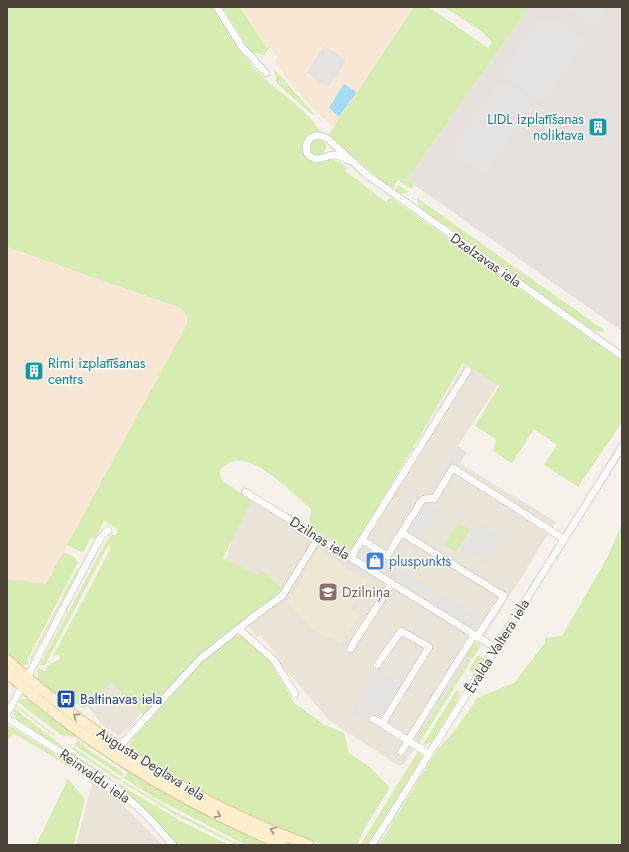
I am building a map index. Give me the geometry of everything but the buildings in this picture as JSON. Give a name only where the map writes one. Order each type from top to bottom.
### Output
[{"type":"main road","name":"Augusta Deglava iela","points":[[7,660],[25,682],[108,751],[158,783],[224,818],[283,845]]},
{"type":"main road","name":"Augusta Deglava iela","points":[[7,673],[25,682],[120,747],[163,774],[229,810],[309,845]]},
{"type":"street","points":[[217,7],[242,46],[266,73]]},
{"type":"street","name":"Dzelzavas iela","points":[[350,162],[343,152],[322,136],[314,136],[307,141],[307,153],[314,159],[318,160],[337,155],[350,162],[406,204],[622,356]]},
{"type":"street","points":[[351,557],[468,370]]},
{"type":"street","name":"Ēvalda Valtera iela","points":[[372,845],[622,447]]},
{"type":"street","points":[[362,540],[387,556],[422,500],[428,498],[434,499],[453,468],[564,539]]},
{"type":"street","name":"Dzilnas iela","points":[[246,492],[496,648]]},
{"type":"street","points":[[7,713],[25,682],[88,561],[101,538],[108,530]]},
{"type":"street","points":[[401,752],[476,636],[504,596],[402,533]]},
{"type":"street","points":[[120,747],[200,659],[282,596],[319,537]]},
{"type":"street","points":[[350,648],[392,583]]},
{"type":"street","points":[[239,629],[274,660],[295,694]]},
{"type":"street","points":[[377,665],[401,631],[428,647],[382,724]]},
{"type":"street","name":"Reinvaldu iela","points":[[7,718],[117,788],[149,818],[173,845]]},
{"type":"street","points":[[373,719],[429,754]]},
{"type":"shaded area","points":[[240,7],[414,7],[334,128],[308,104],[278,66],[275,61],[278,58],[270,48],[266,48]]},
{"type":"shaded area","points":[[529,7],[622,7],[622,331],[407,180]]},
{"type":"shaded area","points":[[566,7],[607,7],[593,27]]},
{"type":"shaded area","points":[[555,20],[585,41],[542,102],[502,73],[540,21]]},
{"type":"shaded area","points":[[324,46],[346,60],[328,87],[307,73]]},
{"type":"shaded area","points":[[506,82],[529,98],[526,102],[531,106],[483,175],[454,154],[457,151],[453,148],[499,84],[503,86]]},
{"type":"shaded area","points":[[7,247],[178,307],[185,312],[187,319],[187,324],[46,584],[7,579]]},
{"type":"shaded area","points":[[464,364],[498,385],[458,446],[464,451],[458,462],[556,522],[404,764],[399,766],[329,720],[278,661],[280,659],[260,635],[257,637],[239,615],[226,560],[245,492],[351,557]]},
{"type":"shaded area","points":[[459,447],[467,452],[458,467],[454,464],[436,492],[432,489]]},
{"type":"shaded area","points":[[425,500],[441,510],[417,548],[401,538]]},
{"type":"shaded area","points":[[479,522],[503,537],[486,564],[462,549]]},
{"type":"shaded area","points":[[327,545],[343,555],[340,559],[325,550]]},
{"type":"shaded area","points":[[366,547],[482,620],[476,630],[360,557]]},
{"type":"shaded area","name":"Dzilniņa","points":[[318,550],[368,581],[351,609],[359,615],[342,644],[313,630],[288,603],[307,569],[305,566],[315,551]]},
{"type":"shaded area","points":[[346,558],[382,580],[379,584],[344,562]]},
{"type":"shaded area","points":[[464,657],[468,659],[417,739],[413,737]]},
{"type":"shaded area","points":[[378,669],[403,684],[380,721],[402,739],[400,740],[355,714],[353,708]]},
{"type":"shaded area","points":[[111,681],[141,713],[130,727],[119,736],[102,725],[87,706]]},
{"type":"shaded area","points":[[400,743],[410,749],[401,762],[392,756]]},
{"type":"shaded area","points":[[93,780],[115,797],[163,845],[76,845]]},
{"type":"green space","points":[[7,7],[214,7],[236,45],[250,63],[265,79],[301,109],[320,131],[309,135],[306,155],[328,158],[342,164],[347,168],[345,171],[386,202],[390,197],[622,361],[622,422],[578,487],[544,465],[557,445],[534,429],[512,463],[493,451],[496,439],[475,426],[499,386],[463,363],[352,551],[309,526],[311,509],[264,470],[254,464],[244,461],[234,461],[224,466],[219,471],[222,480],[249,499],[250,504],[223,558],[257,575],[261,571],[281,587],[273,597],[227,636],[144,716],[111,682],[84,709],[64,694],[60,696],[49,691],[37,679],[38,668],[45,671],[48,665],[60,659],[59,655],[53,656],[111,548],[108,546],[45,665],[40,665],[105,544],[111,535],[116,535],[118,529],[104,521],[95,539],[91,538],[83,553],[67,545],[187,324],[187,319],[185,312],[178,307],[7,247]]},
{"type":"green space","points":[[222,7],[240,7],[266,48],[270,47],[264,55],[251,52]]},
{"type":"green space","points":[[414,7],[429,7],[488,48],[492,43],[484,33],[444,7],[529,7],[407,180],[414,185],[411,189],[398,180],[392,189],[328,136]]},
{"type":"green space","points":[[274,69],[315,115],[310,113],[277,83]]},
{"type":"green space","points":[[318,139],[325,144],[326,147],[321,154],[318,155],[311,150],[310,147],[315,140]]},
{"type":"green space","points":[[398,186],[409,192],[402,194],[394,191]]},
{"type":"green space","points":[[417,198],[604,330],[604,333],[590,329],[582,324],[419,207]]},
{"type":"green space","points":[[458,523],[470,530],[456,552],[444,545]]},
{"type":"green space","points":[[622,524],[622,845],[379,845],[437,750],[457,728],[477,698],[514,683],[545,643],[545,638],[562,636],[606,560]]},
{"type":"green space","points":[[63,552],[74,557],[78,563],[27,660],[29,663],[26,665],[20,664],[7,655],[7,579],[46,584]]},
{"type":"green space","points":[[78,567],[78,571],[31,660],[30,659]]},
{"type":"green space","points":[[236,635],[243,636],[267,656],[295,704],[325,725],[344,733],[349,753],[372,769],[390,788],[364,829],[357,845],[323,845],[289,832],[244,812],[188,783],[134,751],[130,747],[130,742],[204,660]]},
{"type":"green space","points":[[477,643],[481,645],[472,659],[466,656],[473,644]]},
{"type":"green space","points":[[478,655],[484,659],[472,673],[469,670]]},
{"type":"green space","points":[[468,659],[471,661],[456,685],[454,684],[455,687],[419,743],[417,739]]},
{"type":"green space","points":[[456,691],[460,692],[456,703],[431,743],[425,745],[423,744]]},
{"type":"green space","points":[[21,699],[30,699],[78,735],[76,737],[61,735],[18,702]]},
{"type":"green space","points":[[16,705],[55,735],[15,706]]},
{"type":"green space","points":[[14,708],[61,745],[118,784],[117,785],[17,720],[13,713]]},
{"type":"green space","points":[[10,726],[90,776],[86,777],[17,735],[12,735],[7,742],[7,727]]},
{"type":"green space","points":[[78,740],[89,750],[124,773],[122,777],[74,745]]},
{"type":"green space","points":[[73,747],[120,779],[119,781],[72,749]]},
{"type":"green space","points":[[419,750],[422,758],[367,845],[362,845],[362,842]]},
{"type":"green space","points":[[116,763],[127,767],[273,845],[246,845],[153,797],[124,778],[128,772]]},
{"type":"green space","points":[[68,779],[85,799],[74,845],[36,845]]},
{"type":"green space","points":[[123,781],[177,813],[240,845],[237,845],[176,815],[122,782]]},
{"type":"green space","points":[[120,785],[181,821],[229,845],[178,845],[141,806],[119,786]]},
{"type":"water","points":[[344,84],[356,93],[339,117],[329,108]]},
{"type":"place","name":"LIDL izplatīšanas noliktava","points":[[598,127]]},
{"type":"place","name":"Rimi izplatīšanas centrs","points":[[34,371]]},
{"type":"place","name":"pluspunkts","points":[[375,561]]},
{"type":"place","name":"Dzilniņa","points":[[328,592]]},
{"type":"place","name":"Baltinavas iela","points":[[66,699]]}]
